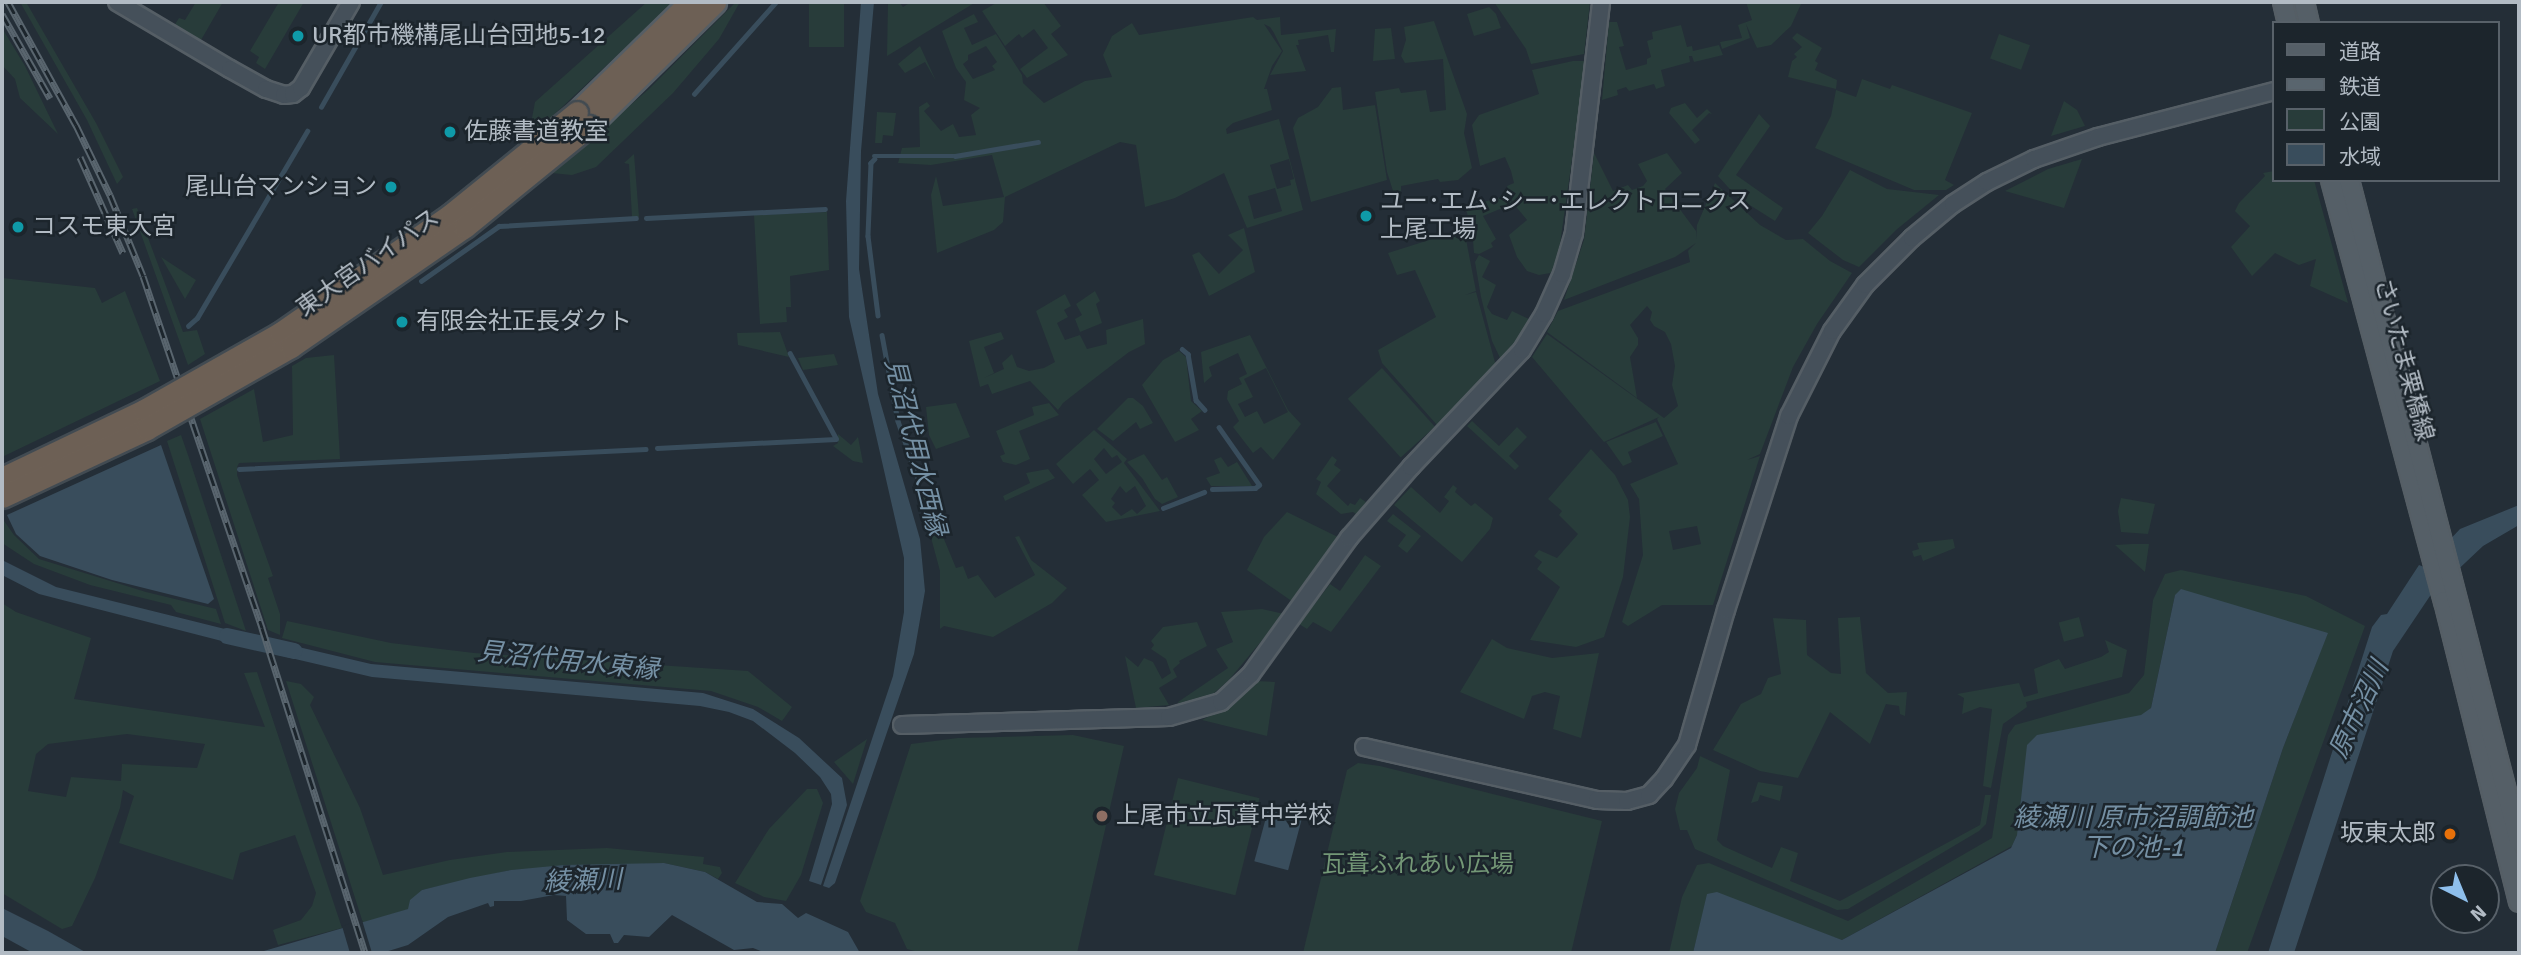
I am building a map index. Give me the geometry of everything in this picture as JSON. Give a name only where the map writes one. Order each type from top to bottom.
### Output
[{"type":"highway","name":"東大宮バイパス","points":[[2,478],[145,410],[280,333],[583,119],[690,2]]},
{"type":"highway","name":"東大宮バイパス","points":[[2,497],[147,429],[291,347],[465,227],[715,2]]},
{"type":"main road","points":[[2283,2],[2288,21]]},
{"type":"main road","points":[[2304,2],[2309,21]]},
{"type":"main road","name":"さいたま栗橋線","points":[[2332,182],[2437,548]]},
{"type":"main road","name":"さいたま栗橋線","points":[[2349,182],[2437,548]]},
{"type":"main road","points":[[2437,548],[2519,902]]},
{"type":"main road","points":[[2449,596],[2519,841]]},
{"type":"street","points":[[117,2],[254,82],[284,95],[293,94],[301,88],[351,2]]},
{"type":"street","points":[[902,725],[1169,717],[1221,702],[1251,674],[1349,538],[1411,467],[1521,350],[1544,314],[1562,274],[1574,233],[1601,2]]},
{"type":"street","points":[[1364,747],[1597,800],[1627,801],[1649,795],[1687,746],[1726,610],[1789,416],[1832,331],[1865,285],[1912,238],[1953,204],[1987,182],[2034,159],[2098,137],[2272,92]]},
{"type":"green space","points":[[20,2],[26,2],[96,123],[123,177],[117,184],[87,120]]},
{"type":"green space","points":[[196,2],[223,2],[201,40],[174,26],[179,18],[185,20]]},
{"type":"green space","points":[[279,2],[304,2],[265,69],[256,63],[259,57],[250,51]]},
{"type":"green space","points":[[647,2],[674,2],[528,139],[535,102]]},
{"type":"green space","points":[[736,2],[740,2],[719,39],[673,93],[596,167],[572,175],[552,173],[649,89]]},
{"type":"green space","points":[[809,2],[844,2],[844,47],[809,47]]},
{"type":"green space","points":[[888,2],[899,2],[903,7],[911,2],[976,2],[887,56]]},
{"type":"green space","points":[[998,2],[1043,2],[1061,26],[1051,34],[1068,55],[1027,78],[1020,69],[1048,48],[1034,29],[1022,38],[1019,34],[1005,46],[982,11]]},
{"type":"green space","points":[[1494,2],[1590,2],[1584,54],[1531,64],[1526,49]]},
{"type":"green space","points":[[1746,2],[1802,2],[1791,26],[1771,45],[1757,48],[1746,24],[1750,38],[1722,49],[1720,42],[1742,38],[1738,25],[1752,20]]},
{"type":"green space","points":[[1489,7],[1496,14],[1501,28],[1474,36],[1467,14]]},
{"type":"green space","points":[[974,14],[978,22],[964,28],[972,45],[996,34],[1022,75],[1023,83],[1044,103],[1085,81],[1112,77],[1103,55],[1112,36],[1132,23],[1139,35],[1253,17],[1257,20],[1280,17],[1281,35],[1336,29],[1334,52],[1331,52],[1328,35],[1298,40],[1299,45],[1296,45],[1306,71],[1270,75],[1283,51],[1270,27],[1264,24],[1282,51],[1272,66],[1264,89],[1267,89],[1272,110],[1233,123],[1226,129],[1227,134],[1279,119],[1303,210],[1247,228],[1224,173],[1175,198],[1145,207],[1136,145],[1120,142],[1005,197],[1003,222],[994,230],[937,253],[931,195],[936,176],[943,206],[1004,197],[992,155],[931,165],[898,163],[902,148],[920,147],[919,107],[927,102],[930,106],[924,111],[941,131],[953,124],[959,137],[976,135],[971,115],[980,108],[964,100],[966,82],[956,68],[942,31]],"holes":[[[986,46],[997,62],[992,66],[995,70],[973,79],[963,64],[968,60],[968,55]],[[1289,159],[1294,179],[1290,180],[1291,185],[1277,189],[1270,165]],[[1275,188],[1282,211],[1254,219],[1248,196]]]},
{"type":"green space","points":[[1434,21],[1467,114],[1464,133],[1472,168],[1458,180],[1440,182],[1438,179],[1401,186],[1401,191],[1394,194],[1387,172],[1375,92],[1399,88],[1401,93],[1426,90],[1430,112],[1446,110],[1443,59],[1405,63],[1401,56],[1406,40],[1404,27]]},
{"type":"green space","points":[[1609,22],[1617,22],[1624,46],[1619,47],[1626,70],[1647,64],[1647,59],[1651,57],[1647,41],[1653,39],[1652,32],[1681,25],[1687,47],[1692,46],[1693,51],[1719,45],[1723,55],[1694,62],[1692,56],[1689,56],[1690,62],[1661,70],[1665,86],[1656,89],[1654,84],[1629,91],[1626,87],[1617,90],[1618,95],[1602,100]]},
{"type":"green space","points":[[2,28],[25,66],[58,134],[20,98],[15,79],[2,65]]},
{"type":"green space","points":[[1391,28],[1395,59],[1373,61],[1375,29]]},
{"type":"green space","points":[[1797,33],[1822,48],[1815,61],[1818,63],[1815,70],[1837,80],[1836,89],[1788,77],[1792,61],[1797,57],[1794,54],[1802,47],[1792,38]]},
{"type":"green space","points":[[1999,34],[2030,45],[2021,70],[1990,58]]},
{"type":"green space","points":[[920,46],[936,81],[925,62],[905,73],[898,64]]},
{"type":"green space","points":[[1573,61],[1586,61],[1556,272],[1539,275],[1527,271],[1517,257],[1509,235],[1527,220],[1513,203],[1507,186],[1514,183],[1505,157],[1480,166],[1472,125],[1479,115],[1539,94],[1532,70]]},
{"type":"green space","points":[[1862,79],[1890,89],[1892,85],[1972,113],[1945,180],[1954,185],[1946,190],[1914,190],[1815,148],[1831,116],[1836,90],[1856,97]]},
{"type":"green space","points":[[1341,87],[1343,110],[1375,105],[1387,180],[1311,202],[1293,128],[1298,118],[1318,107],[1332,88]]},
{"type":"green space","points":[[2064,101],[2077,110],[2085,126],[2051,136]]},
{"type":"green space","points":[[1685,103],[1697,118],[1707,109],[1712,114],[1709,113],[1692,130],[1700,140],[1695,144],[1669,113],[1671,108]]},
{"type":"green space","points":[[877,112],[896,113],[893,136],[883,135],[882,143],[875,143]]},
{"type":"green space","points":[[1759,114],[1770,126],[1736,175],[1783,208],[1775,221],[1737,197],[1718,176]]},
{"type":"green space","points":[[1594,153],[1613,191],[1628,185],[1632,190],[1643,186],[1647,181],[1638,164],[1667,153],[1682,173],[1665,189],[1696,231],[1696,239],[1697,225],[1715,183],[1760,225],[1786,240],[1803,239],[1830,261],[1852,273],[1817,324],[1793,367],[1760,454],[1747,460],[1760,456],[1713,605],[1662,605],[1628,626],[1622,622],[1643,555],[1639,499],[1630,484],[1678,464],[1657,419],[1659,417],[1604,442],[1532,357],[1547,334],[1664,418],[1678,406],[1672,385],[1675,366],[1671,344],[1665,332],[1654,326],[1650,320],[1652,312],[1647,306],[1630,325],[1638,338],[1638,345],[1630,357],[1637,398],[1547,332],[1558,311],[1690,262],[1688,251],[1696,243],[1675,257],[1564,300],[1584,240]],"holes":[[[1697,526],[1701,544],[1673,550],[1669,531]]]},
{"type":"green space","points":[[634,154],[639,217],[632,217],[629,164],[624,163]]},
{"type":"green space","points":[[2082,159],[2064,208],[2005,191],[2048,169]]},
{"type":"green space","points":[[1850,170],[1887,189],[1939,195],[1896,230],[1859,267],[1843,260],[1808,233],[1822,216]]},
{"type":"green space","points":[[2272,171],[2272,182],[2315,182],[2348,303],[2310,286],[2316,259],[2299,265],[2275,253],[2252,276],[2231,247],[2250,226],[2235,211],[2239,203],[2265,176],[2263,173]]},
{"type":"green space","points":[[1509,195],[1512,204],[1483,216],[1496,239],[1491,243],[1493,247],[1479,254],[1474,253],[1472,228],[1465,207]]},
{"type":"green space","points":[[137,208],[183,332],[197,330],[205,354],[188,365],[132,209]]},
{"type":"green space","points":[[827,212],[829,270],[790,276],[791,307],[786,307],[787,322],[760,324],[754,215]]},
{"type":"green space","points":[[1244,228],[1255,272],[1209,296],[1192,255],[1199,252],[1219,274],[1243,250],[1228,235]]},
{"type":"green space","points":[[1464,229],[1476,291],[1465,295],[1476,292],[1496,366],[1437,425],[1382,363],[1378,350],[1436,317],[1415,270],[1397,275],[1388,253]]},
{"type":"green space","points":[[1479,255],[1490,261],[1482,277],[1496,285],[1487,307],[1492,314],[1507,320],[1512,311],[1531,320],[1520,341],[1501,360],[1492,341],[1481,297],[1475,262]]},
{"type":"green space","points":[[161,257],[196,280],[185,299]]},
{"type":"green space","points":[[2,278],[95,288],[102,303],[125,291],[160,381],[2,457]]},
{"type":"green space","points":[[1095,291],[1100,301],[1096,304],[1102,323],[1080,332],[1075,319],[1082,315],[1076,304]]},
{"type":"green space","points":[[1065,294],[1071,306],[1064,310],[1068,317],[1057,323],[1065,340],[1080,335],[1087,349],[1107,344],[1106,330],[1143,319],[1145,344],[1129,352],[1063,403],[1058,410],[1030,381],[992,394],[988,384],[980,387],[969,341],[1001,332],[1004,339],[984,347],[994,373],[984,378],[1004,369],[1002,363],[1012,354],[1017,367],[1029,371],[1044,368],[1055,362],[1036,311]]},
{"type":"green space","points":[[780,332],[789,357],[738,345],[737,333]]},
{"type":"green space","points":[[1250,335],[1288,410],[1301,424],[1273,460],[1261,447],[1253,453],[1233,427],[1239,421],[1227,399],[1228,391],[1242,384],[1239,378],[1247,374],[1238,353],[1209,367],[1212,376],[1204,383],[1201,352]],"holes":[[[1266,368],[1288,412],[1264,424],[1257,411],[1245,417],[1238,404],[1253,397],[1244,379]]]},
{"type":"green space","points":[[1179,351],[1186,357],[1191,401],[1202,411],[1191,419],[1199,430],[1175,442],[1142,385],[1163,360]]},
{"type":"green space","points":[[834,354],[838,365],[803,370],[798,358]]},
{"type":"green space","points":[[334,355],[340,459],[239,463],[237,467],[237,475],[273,576],[268,578],[280,614],[280,635],[268,630],[200,419],[254,389],[263,442],[293,435],[292,366],[306,358]]},
{"type":"green space","points":[[1382,368],[1435,427],[1401,457],[1348,399]]},
{"type":"green space","points":[[1128,398],[1133,398],[1143,406],[1153,423],[1140,429],[1136,422],[1113,441],[1097,429]]},
{"type":"green space","points":[[956,403],[970,437],[936,449],[929,435],[926,407]]},
{"type":"green space","points":[[1049,403],[1059,415],[1019,431],[1030,459],[1016,465],[1003,462],[1000,456],[1005,454],[996,431],[1034,415],[1032,407]]},
{"type":"green space","points":[[1472,421],[1499,446],[1517,427],[1527,437],[1509,456],[1519,466],[1515,470],[1467,426]]},
{"type":"green space","points":[[1656,422],[1663,436],[1628,452],[1632,462],[1623,466],[1606,442]]},
{"type":"green space","points":[[1094,430],[1127,459],[1124,463],[1160,511],[1106,522],[1082,495],[1099,480],[1090,469],[1073,484],[1056,464]],"holes":[[[1104,448],[1112,458],[1117,455],[1122,462],[1106,474],[1094,459]],[[1120,486],[1126,493],[1135,486],[1146,506],[1137,514],[1132,509],[1121,516],[1112,507],[1115,503],[1111,499]]]},
{"type":"green space","points":[[838,434],[851,445],[858,437],[863,463],[853,461],[833,446],[838,443]]},
{"type":"green space","points":[[181,435],[246,631],[225,623],[167,441]]},
{"type":"green space","points":[[1591,449],[1615,475],[1628,500],[1630,517],[1623,577],[1604,637],[1576,647],[1530,640],[1560,587],[1537,569],[1542,562],[1534,556],[1539,550],[1557,558],[1578,534],[1559,515],[1562,511],[1548,499]]},
{"type":"green space","points":[[1144,454],[1162,480],[1167,477],[1178,497],[1162,504],[1155,499],[1142,478],[1127,462]]},
{"type":"green space","points":[[1332,456],[1337,460],[1334,465],[1341,470],[1327,486],[1348,506],[1350,503],[1355,505],[1360,498],[1366,502],[1357,515],[1353,512],[1341,514],[1316,494],[1321,482],[1316,479]]},
{"type":"green space","points":[[1221,457],[1228,467],[1237,462],[1252,486],[1211,486],[1206,478],[1220,473],[1214,460]]},
{"type":"green space","points":[[1048,469],[1055,478],[1005,501],[1003,496],[1030,483],[1026,473]]},
{"type":"green space","points":[[1453,485],[1457,488],[1455,492],[1471,506],[1475,503],[1493,518],[1490,529],[1462,562],[1394,505],[1411,487],[1440,513],[1449,501],[1444,497]]},
{"type":"green space","points":[[924,491],[956,568],[963,566],[968,579],[978,575],[995,598],[1035,575],[1015,537],[1019,536],[1031,560],[1067,588],[1052,603],[993,637],[944,626],[940,629],[940,571],[919,493]]},
{"type":"green space","points":[[2121,498],[2155,504],[2148,534],[2121,532],[2118,511]]},
{"type":"green space","points":[[1287,512],[1340,538],[1293,602],[1247,570],[1264,537]]},
{"type":"green space","points":[[1393,514],[1421,536],[1407,553],[1398,546],[1406,535],[1387,521]]},
{"type":"green space","points":[[2,518],[14,535],[39,559],[146,592],[216,609],[221,624],[176,612],[171,605],[90,585],[34,564],[2,543]]},
{"type":"green space","points":[[1953,539],[1955,548],[1923,561],[1921,555],[1914,557],[1912,551],[1919,549],[1917,543]]},
{"type":"green space","points":[[2132,544],[2149,544],[2145,572],[2115,545]]},
{"type":"green space","points":[[1365,555],[1381,566],[1331,632],[1313,622],[1307,629],[1299,624],[1330,584],[1340,591]]},
{"type":"green space","points":[[2181,570],[2306,596],[2365,626],[2247,953],[2215,953],[2283,748],[2327,634],[2175,595],[2151,708],[2017,835],[2012,846],[1842,940],[1708,894],[1693,953],[1669,953],[1682,897],[1697,865],[1709,863],[1848,921],[1992,838],[2008,735],[2015,725],[2129,693],[2144,675],[2153,600],[2165,574]]},
{"type":"green space","points":[[2,603],[16,612],[91,638],[74,699],[265,727],[244,673],[257,672],[342,928],[278,945],[273,930],[301,920],[312,906],[316,893],[295,835],[240,853],[233,880],[119,843],[134,796],[123,790],[120,808],[95,878],[72,926],[62,929],[2,893]],"holes":[[[127,734],[205,744],[197,768],[122,764],[121,781],[71,777],[66,797],[28,791],[36,754],[48,744]]]},
{"type":"green space","points":[[1262,609],[1284,614],[1228,681],[1214,693],[1180,706],[1178,702],[1228,668],[1216,649],[1233,642],[1221,612]]},
{"type":"green space","points":[[1860,617],[1866,673],[1888,693],[1907,692],[1905,716],[1900,714],[1899,706],[1886,704],[1870,744],[1830,712],[1798,778],[1760,771],[1713,750],[1741,704],[1761,694],[1768,678],[1781,674],[1773,618],[1806,620],[1807,655],[1831,673],[1841,674],[1838,618]]},
{"type":"green space","points":[[2079,617],[2084,636],[2064,642],[2059,622]]},
{"type":"green space","points":[[287,621],[391,643],[474,653],[748,671],[792,707],[782,721],[758,707],[711,691],[375,662],[282,638]]},
{"type":"green space","points":[[1197,622],[1207,646],[1179,661],[1173,669],[1177,677],[1159,688],[1169,705],[1136,708],[1125,656],[1138,667],[1144,658],[1153,662],[1162,679],[1171,673],[1166,659],[1151,649],[1154,645],[1151,641],[1163,627]]},
{"type":"green space","points":[[1492,639],[1507,648],[1552,658],[1599,653],[1581,738],[1553,729],[1560,696],[1545,692],[1532,696],[1524,719],[1460,692]]},
{"type":"green space","points":[[2105,640],[2127,650],[2122,677],[2026,702],[2027,707],[2003,724],[1991,788],[1983,786],[1992,709],[1980,707],[1962,714],[1964,698],[1957,694],[2019,683],[2024,697],[2038,693],[2034,669],[2059,659],[2065,669],[2101,657],[2109,652]]},
{"type":"green space","points":[[286,681],[301,684],[314,697],[310,705],[360,808],[383,875],[450,860],[507,852],[607,848],[704,857],[703,864],[720,867],[722,873],[718,879],[705,872],[664,863],[511,870],[422,890],[409,909],[363,923]]},
{"type":"green space","points":[[1257,681],[1275,682],[1267,736],[1202,720],[1233,704]]},
{"type":"green space","points":[[1073,735],[1124,746],[1077,953],[922,953],[907,949],[895,923],[866,912],[860,901],[911,744],[958,738]]},
{"type":"green space","points":[[867,739],[853,784],[834,762]]},
{"type":"green space","points":[[1700,756],[1730,770],[1717,840],[1723,846],[1772,868],[1781,847],[1798,853],[1790,881],[1840,901],[1980,825],[1985,795],[1991,795],[1986,824],[1979,831],[1848,909],[1837,910],[1695,849],[1687,830],[1680,830],[1675,809],[1679,793],[1697,768]]},
{"type":"green space","name":"瓦葺ふれあい広場","points":[[1358,763],[1380,766],[1602,821],[1571,953],[1303,953],[1347,770]]},
{"type":"green space","points":[[1178,778],[1260,798],[1235,895],[1154,875]]},
{"type":"green space","points":[[1758,782],[1783,786],[1780,801],[1760,795],[1758,801],[1751,803]]},
{"type":"green space","points":[[807,789],[817,789],[823,803],[801,875],[786,901],[764,897],[735,883],[769,829]]},
{"type":"water","points":[[861,2],[874,2],[861,151],[859,269],[878,394],[920,539],[925,591],[914,654],[835,883],[829,888],[823,886],[893,676],[904,612],[904,558],[849,317],[846,201]]},
{"type":"water","points":[[161,445],[214,599],[208,604],[112,580],[40,556],[16,534],[7,515]]},
{"type":"water","name":"原市沼川","points":[[2519,505],[2519,525],[2483,546],[2430,596],[2393,651],[2294,953],[2268,953],[2372,627],[2381,615],[2387,614],[2419,565],[2424,567],[2460,529]]},
{"type":"water","points":[[2,560],[56,587],[245,634],[249,648],[39,594],[2,575]]},
{"type":"water","name":"綾瀬川 原市沼調節池 下の池-1","points":[[2181,589],[2328,633],[2283,748],[2215,953],[1693,953],[1707,894],[1717,892],[1842,940],[2011,848],[2017,835],[2027,745],[2037,735],[2141,715],[2151,708],[2175,595]]},
{"type":"water","points":[[273,641],[371,664],[703,693],[753,709],[799,738],[842,778],[847,805],[821,885],[809,881],[832,804],[831,794],[820,777],[795,753],[753,721],[729,712],[700,706],[372,677],[278,655]]},
{"type":"water","points":[[1268,810],[1302,819],[1288,870],[1254,861]]},
{"type":"water","name":"綾瀬川","points":[[664,863],[705,872],[757,902],[782,904],[798,918],[806,913],[848,932],[860,953],[766,953],[753,948],[734,950],[672,915],[649,937],[624,935],[618,943],[614,943],[610,934],[586,934],[567,920],[566,896],[554,895],[521,901],[494,901],[494,906],[490,907],[488,903],[448,917],[408,945],[382,953],[257,953],[408,909],[410,900],[422,890],[470,878],[511,870],[564,865]]},
{"type":"water","points":[[2,908],[87,953],[33,953],[2,936]]},
{"type":"pier","points":[[362,920],[372,953],[350,953],[342,926]]},
{"type":"waterway","points":[[321,107],[381,2]]},
{"type":"waterway","points":[[694,94],[776,2]]},
{"type":"waterway","points":[[188,326],[197,318],[307,131]]},
{"type":"waterway","points":[[874,156],[955,156],[1038,142]]},
{"type":"waterway","points":[[875,159],[871,163],[868,236],[878,315]]},
{"type":"waterway","points":[[646,218],[825,209]]},
{"type":"waterway","points":[[421,281],[499,226],[636,218]]},
{"type":"waterway","name":"見沼代用水西縁","points":[[882,335],[898,421],[917,476]]},
{"type":"waterway","points":[[1182,349],[1188,354],[1196,400],[1205,410]]},
{"type":"waterway","points":[[657,448],[836,439],[790,354]]},
{"type":"waterway","points":[[1212,489],[1255,488],[1259,485],[1219,428]]},
{"type":"waterway","points":[[239,469],[646,449]]},
{"type":"waterway","points":[[1163,508],[1204,492]]},
{"type":"waterway","name":"見沼代用水東縁","points":[[227,636],[294,651]]},
{"type":"railway","points":[[8,2],[76,125],[110,195],[143,276],[262,628],[365,953]]},
{"type":"railway","points":[[2,14],[50,98]]},
{"type":"railway","points":[[80,157],[123,253]]},
{"type":"place","name":"UR都市機構尾山台団地5-12","points":[[298,36]]},
{"type":"place","name":"佐藤書道教室","points":[[450,132]]},
{"type":"place","name":"尾山台マンション","points":[[391,187]]},
{"type":"place","name":"ユー･エム･シー･エレクトロニクス 上尾工場","points":[[1366,216]]},
{"type":"place","name":"コスモ東大宮","points":[[18,227]]},
{"type":"place","name":"有限会社正長ダクト","points":[[402,322]]},
{"type":"place","name":"上尾市立瓦葺中学校","points":[[1102,816]]},
{"type":"place","name":"坂東太郎","points":[[2450,834]]}]
